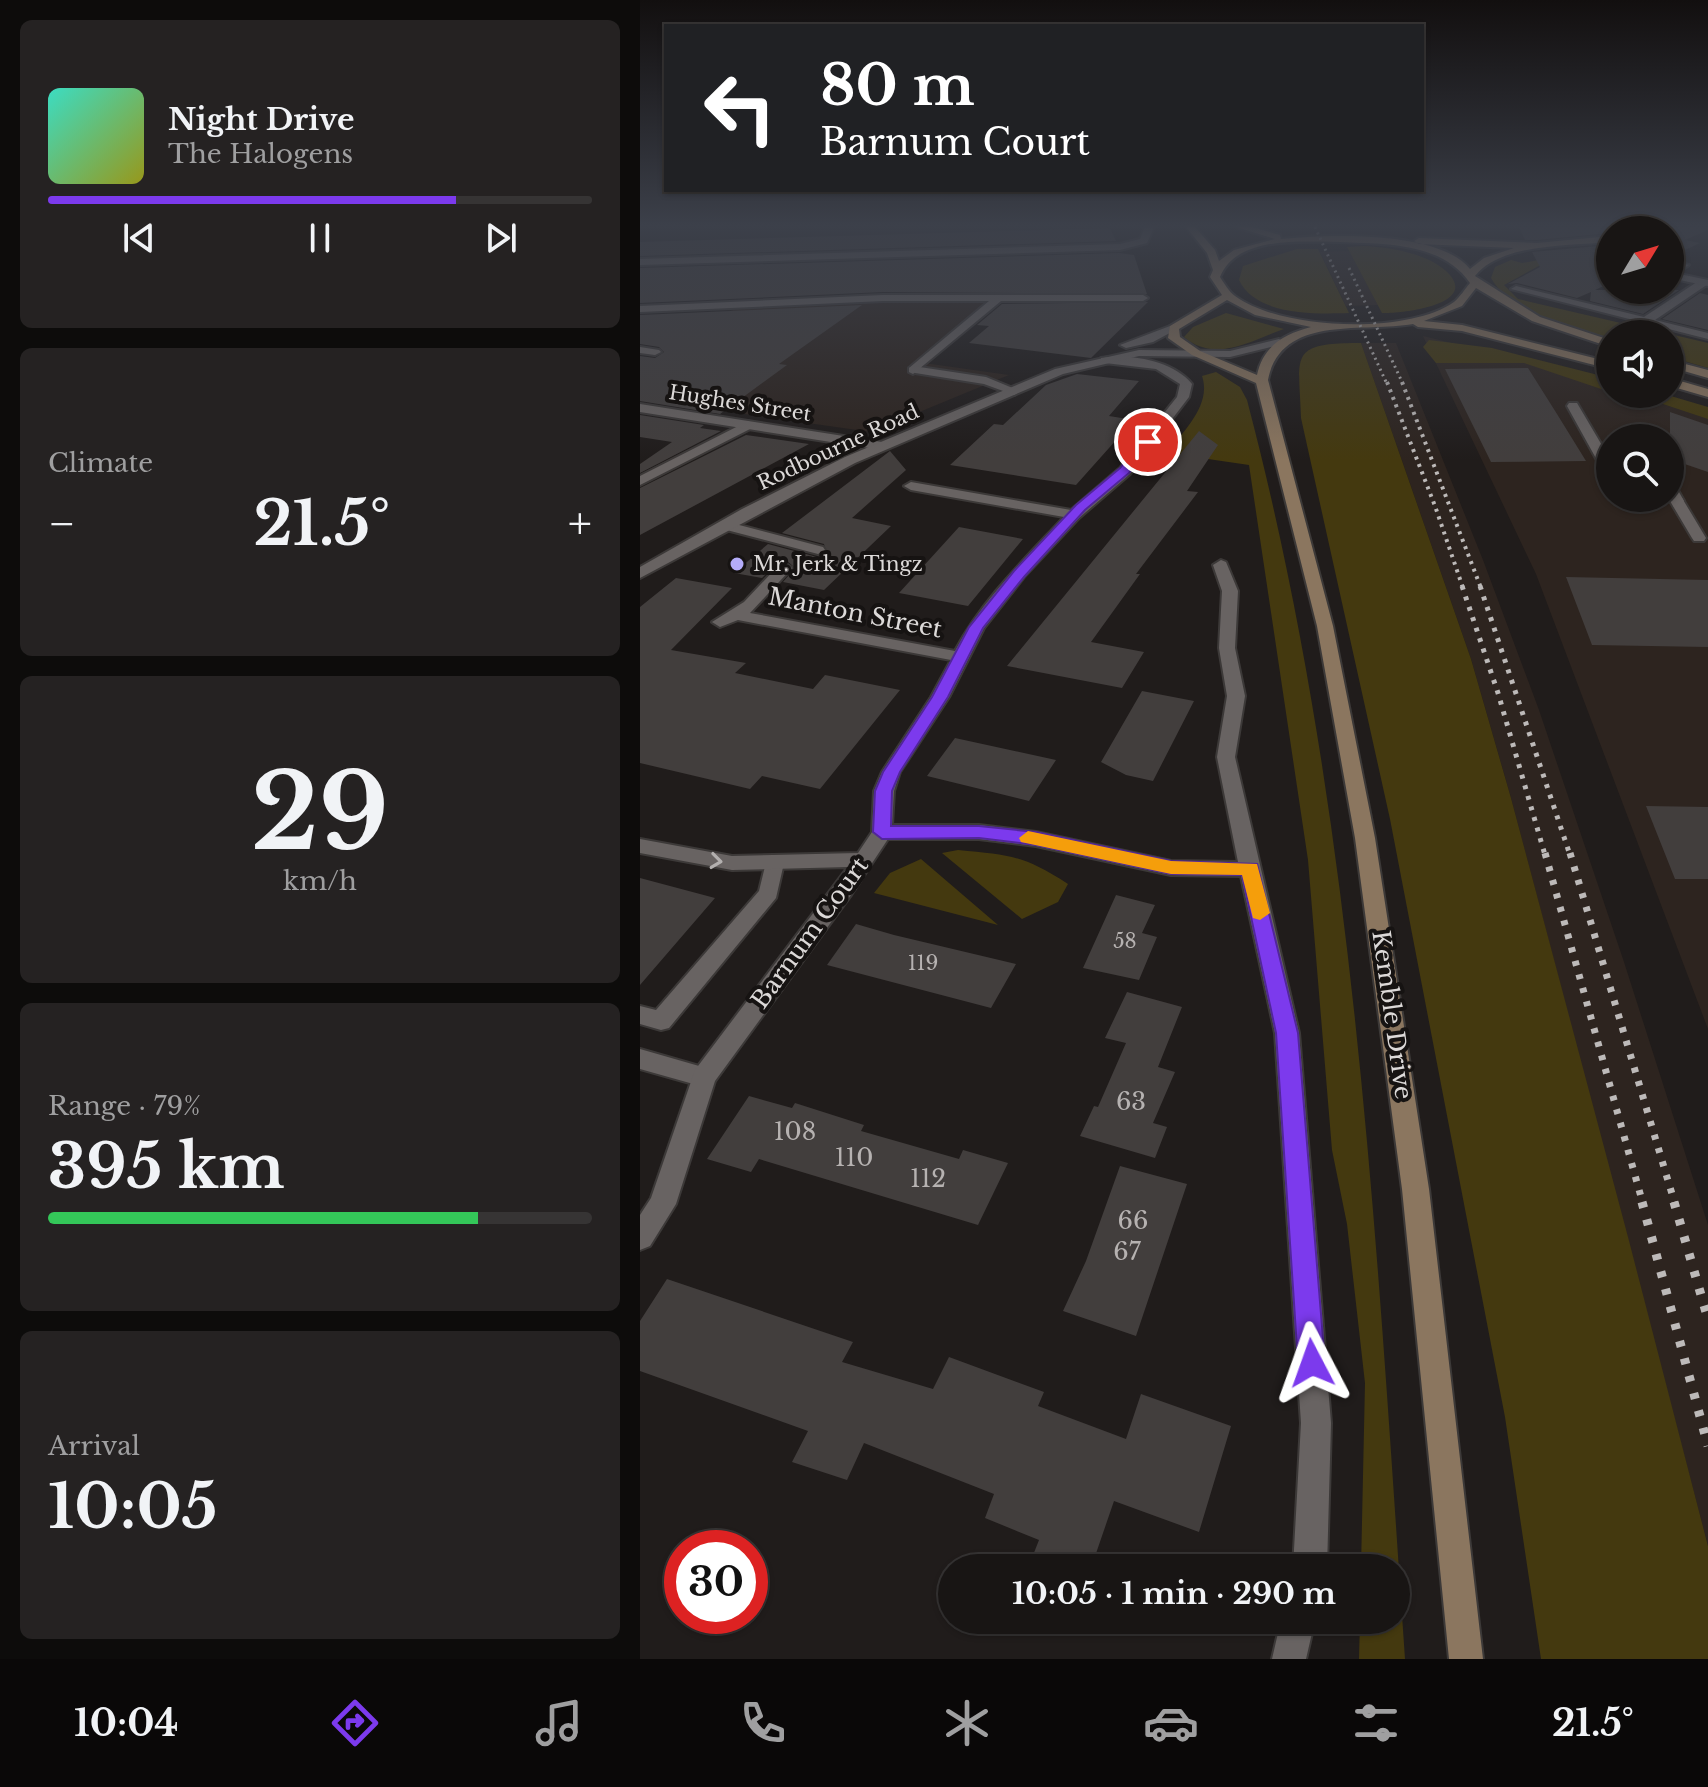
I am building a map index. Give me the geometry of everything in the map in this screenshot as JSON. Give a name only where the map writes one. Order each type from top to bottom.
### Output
[{"type":"main road","points":[[1213,304],[1174,328],[1174,338],[1196,353],[1262,381],[1269,354],[1279,342],[1306,332],[1340,326],[1402,323],[1462,328],[1596,362]]},
{"type":"main road","points":[[1243,304],[1273,317],[1340,326]]},
{"type":"main road","points":[[1402,323],[1458,304]]},
{"type":"main road","points":[[1511,304],[1525,314],[1596,339]]},
{"type":"main road","points":[[1684,367],[1708,374]]},
{"type":"main road","name":"Kemble Drive","points":[[1262,381],[1296,509],[1344,718],[1378,914],[1420,1224],[1466,1659]]},
{"type":"main road","points":[[1684,386],[1708,393]]},
{"type":"street","points":[[640,309],[741,304]]},
{"type":"street","points":[[991,304],[913,370],[972,378],[1014,391]]},
{"type":"street","points":[[1579,304],[1642,320]]},
{"type":"street","points":[[1648,320],[1672,304]]},
{"type":"street","name":"Rodbourne Road","points":[[640,573],[724,525],[882,446],[1014,391],[1091,354],[1149,340],[1174,328]]},
{"type":"street","points":[[1684,330],[1708,336]]},
{"type":"street","name":"Rodbourne Road","points":[[1059,371],[1139,353],[1237,353],[1279,342]]},
{"type":"street","points":[[640,350],[655,352]]},
{"type":"street","name":"Manton Street","points":[[882,832],[884,791],[891,772],[940,697],[976,627],[1019,574],[1074,515],[1125,471],[1183,397],[1186,384],[1171,372],[1153,366],[1105,360]]},
{"type":"street","points":[[1573,406],[1596,446]]},
{"type":"street","name":"Hughes Street","points":[[640,408],[882,446]]},
{"type":"street","points":[[640,481],[748,425]]},
{"type":"street","points":[[911,486],[1074,515]]},
{"type":"street","points":[[1684,512],[1699,538]]},
{"type":"street","points":[[1688,519],[1708,519]]},
{"type":"street","points":[[724,525],[818,550]]},
{"type":"street","points":[[1221,565],[1230,591],[1227,648],[1236,696],[1226,757],[1287,1033],[1316,1423],[1311,1554]]},
{"type":"street","name":"Manton Street","points":[[720,622],[740,616],[763,595],[784,568]]},
{"type":"street","name":"Manton Street","points":[[740,616],[962,657]]},
{"type":"street","name":"Barnum Court","points":[[640,1237],[663,1204],[704,1077],[882,832],[979,832],[1036,839],[1171,868],[1250,869]]},
{"type":"street","points":[[640,846],[714,861],[774,863],[818,859],[863,860]]},
{"type":"street","points":[[640,1015],[661,1021],[769,893],[774,863]]},
{"type":"street","points":[[640,1059],[704,1077]]},
{"type":"street","points":[[1289,1659],[1295,1634]]},
{"type":"shaded area","points":[[741,304],[984,304],[917,362],[1009,375],[871,432],[640,399],[640,370]]},
{"type":"shaded area","points":[[1268,304],[1345,304],[1349,313],[1304,312]]},
{"type":"shaded area","points":[[1377,304],[1435,304],[1404,312],[1382,313]]},
{"type":"shaded area","points":[[1517,304],[1541,304],[1608,320],[1596,320],[1596,334],[1544,318]]},
{"type":"shaded area","points":[[1226,313],[1284,329],[1221,349],[1196,345],[1184,337],[1193,327]]},
{"type":"shaded area","points":[[1423,336],[1596,379],[1596,408],[1684,408],[1684,402],[1708,410],[1708,1029],[1536,574]]},
{"type":"shaded area","points":[[1684,337],[1708,343],[1708,368],[1684,361]]},
{"type":"shaded area","points":[[1429,340],[1492,348],[1596,374],[1596,387],[1524,363],[1436,363],[1423,347]]},
{"type":"shaded area","points":[[1361,343],[1396,343],[1483,560],[1539,710],[1708,1225],[1708,1546],[1511,798],[1471,659]]},
{"type":"shaded area","points":[[1361,343],[1471,659],[1628,1237],[1708,1546],[1708,1659],[1541,1659],[1505,1417],[1390,819],[1301,418],[1299,379],[1303,356],[1321,346]]},
{"type":"shaded area","points":[[1216,372],[1240,387],[1247,400],[1284,555],[1313,710],[1337,868],[1356,1025],[1371,1184],[1398,1554],[1361,1554],[1365,1383],[1347,1224],[1332,1150],[1308,860],[1249,465],[1167,453],[1200,407],[1204,387],[1202,376]]},
{"type":"shaded area","points":[[1684,400],[1708,407],[1708,419],[1675,408],[1684,408]]},
{"type":"shaded area","points":[[958,850],[1016,858],[1068,884],[1058,902],[1022,919],[942,853]]},
{"type":"shaded area","points":[[921,859],[998,925],[874,893],[890,873]]},
{"type":"shaded area","points":[[1360,1634],[1403,1634],[1405,1659],[1359,1659]]},
{"type":"building","points":[[1002,304],[1146,304],[1091,358],[969,343],[989,326],[977,325]]},
{"type":"building","points":[[1604,304],[1657,304],[1643,314]]},
{"type":"building","points":[[1683,304],[1708,304],[1708,330],[1684,324],[1684,320],[1662,319]]},
{"type":"building","points":[[862,305],[779,364],[787,365],[720,414],[640,401],[640,356],[655,358],[664,352],[659,347],[640,344],[640,315]]},
{"type":"building","points":[[1528,368],[1586,461],[1491,462],[1445,369]]},
{"type":"building","points":[[1077,374],[1139,381],[1109,416],[1134,420],[1076,485],[950,465],[994,424],[1003,425],[1046,385]]},
{"type":"building","points":[[1670,412],[1708,425],[1708,472],[1684,464],[1684,424],[1670,424]]},
{"type":"building","points":[[640,415],[704,425],[700,428],[721,431],[640,473],[640,464],[672,442],[640,437]]},
{"type":"building","points":[[1199,431],[1218,445],[1187,491],[1198,492],[1136,574],[1140,574],[1091,642],[1144,652],[1122,688],[1007,666]]},
{"type":"building","points":[[746,435],[809,444],[640,535],[640,488]]},
{"type":"building","points":[[890,451],[906,470],[852,518],[891,526],[824,590],[783,582],[795,568],[786,560],[777,563],[762,578],[734,573],[768,544],[817,557],[826,553],[824,544],[782,533]]},
{"type":"building","points":[[959,527],[1023,539],[968,606],[899,593]]},
{"type":"building","points":[[1566,577],[1708,580],[1708,647],[1592,645]]},
{"type":"building","points":[[676,578],[732,588],[671,650],[746,663],[735,673],[813,689],[825,675],[900,690],[820,789],[762,776],[750,789],[640,763],[640,607]]},
{"type":"building","points":[[1142,691],[1194,701],[1153,781],[1126,775],[1101,762]]},
{"type":"building","points":[[955,738],[1056,760],[1029,801],[927,776]]},
{"type":"building","points":[[1646,806],[1708,807],[1708,879],[1675,879]]},
{"type":"building","points":[[640,878],[715,898],[640,985]]},
{"type":"building","points":[[1116,895],[1155,905],[1142,933],[1157,937],[1139,980],[1083,968]]},
{"type":"building","points":[[856,924],[1016,964],[991,1008],[827,965]]},
{"type":"building","points":[[1127,992],[1182,1007],[1158,1067],[1175,1072],[1153,1123],[1167,1127],[1155,1158],[1080,1136],[1094,1106],[1098,1107],[1126,1043],[1105,1038]]},
{"type":"building","points":[[749,1096],[792,1108],[795,1103],[864,1125],[861,1131],[959,1159],[963,1150],[1008,1163],[978,1225],[759,1159],[751,1172],[707,1159]]},
{"type":"building","points":[[1120,1166],[1187,1184],[1136,1336],[1063,1311],[1086,1261]]},
{"type":"building","points":[[667,1279],[853,1342],[842,1362],[933,1389],[949,1357],[1044,1392],[1038,1406],[1126,1439],[1141,1394],[1231,1426],[1199,1532],[1114,1501],[1096,1554],[1034,1554],[1039,1540],[985,1518],[994,1494],[864,1443],[847,1480],[792,1462],[808,1431],[640,1371],[640,1321]]},
{"type":"railway","points":[[1351,304],[1387,384]]},
{"type":"railway","points":[[1366,304],[1403,384]]},
{"type":"railway","points":[[1387,382],[1463,588]]},
{"type":"railway","points":[[1402,382],[1481,588]]},
{"type":"railway","points":[[1462,586],[1498,693],[1545,855]]},
{"type":"railway","points":[[1480,586],[1570,855]]},
{"type":"railway","points":[[1545,853],[1643,1204]]},
{"type":"railway","points":[[1570,853],[1675,1204]]},
{"type":"railway","points":[[1642,1202],[1708,1446]]},
{"type":"railway","points":[[1674,1202],[1708,1319]]},
{"type":"slow traffic","points":[[1028,838],[1171,868],[1250,869],[1260,913]]},
{"type":"place","name":"Mr. Jerk & Tingz","points":[[737,564]]},
{"type":"route","points":[[1148,442],[1125,471],[1081,508],[1019,574],[976,627],[940,697],[891,772],[884,791],[882,832],[979,832],[1036,839],[1171,868],[1250,869],[1287,1033],[1312,1363]]}]
